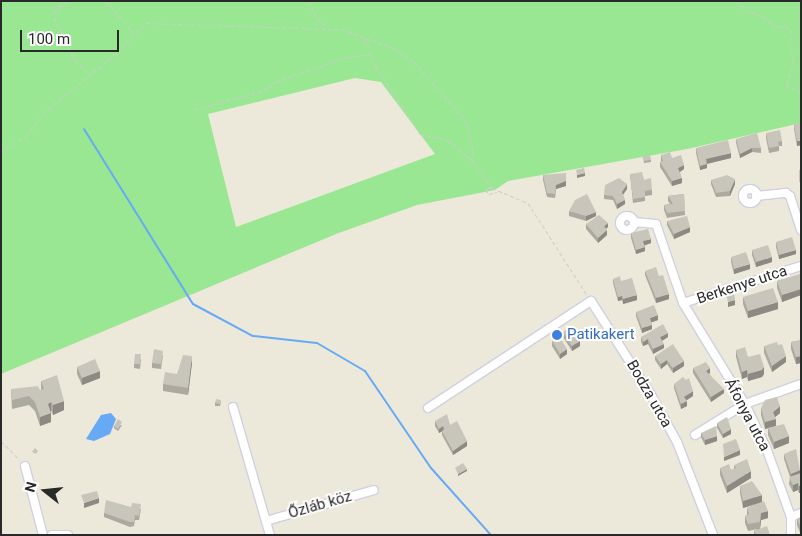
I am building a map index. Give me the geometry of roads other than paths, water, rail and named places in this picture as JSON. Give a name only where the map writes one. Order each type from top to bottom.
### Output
[{"type":"street","points":[[756,196],[786,193],[790,196],[801,230]]},
{"type":"street","name":"Áfonya utca","points":[[634,222],[652,221],[656,224],[682,303],[745,404],[767,450],[791,517],[791,535]]},
{"type":"street","name":"Berkenye utca","points":[[682,303],[801,266]]},
{"type":"street","name":"Bodza utca","points":[[428,408],[591,301],[652,395],[676,442],[713,535]]},
{"type":"street","points":[[694,435],[745,404],[801,384]]},
{"type":"street","points":[[233,407],[270,535]]},
{"type":"street","points":[[25,466],[43,535]]},
{"type":"street","name":"Őzláb köz","points":[[266,521],[374,490]]},
{"type":"street","points":[[791,517],[801,513]]},
{"type":"street","points":[[52,535],[68,535]]},
{"type":"water","points":[[111,413],[116,419],[110,434],[94,441],[86,439],[101,415]]},
{"type":"waterway","points":[[84,129],[193,304],[253,336],[317,343],[365,371],[431,468],[491,535]]},
{"type":"place","name":"Patikakert","points":[[557,335]]}]
